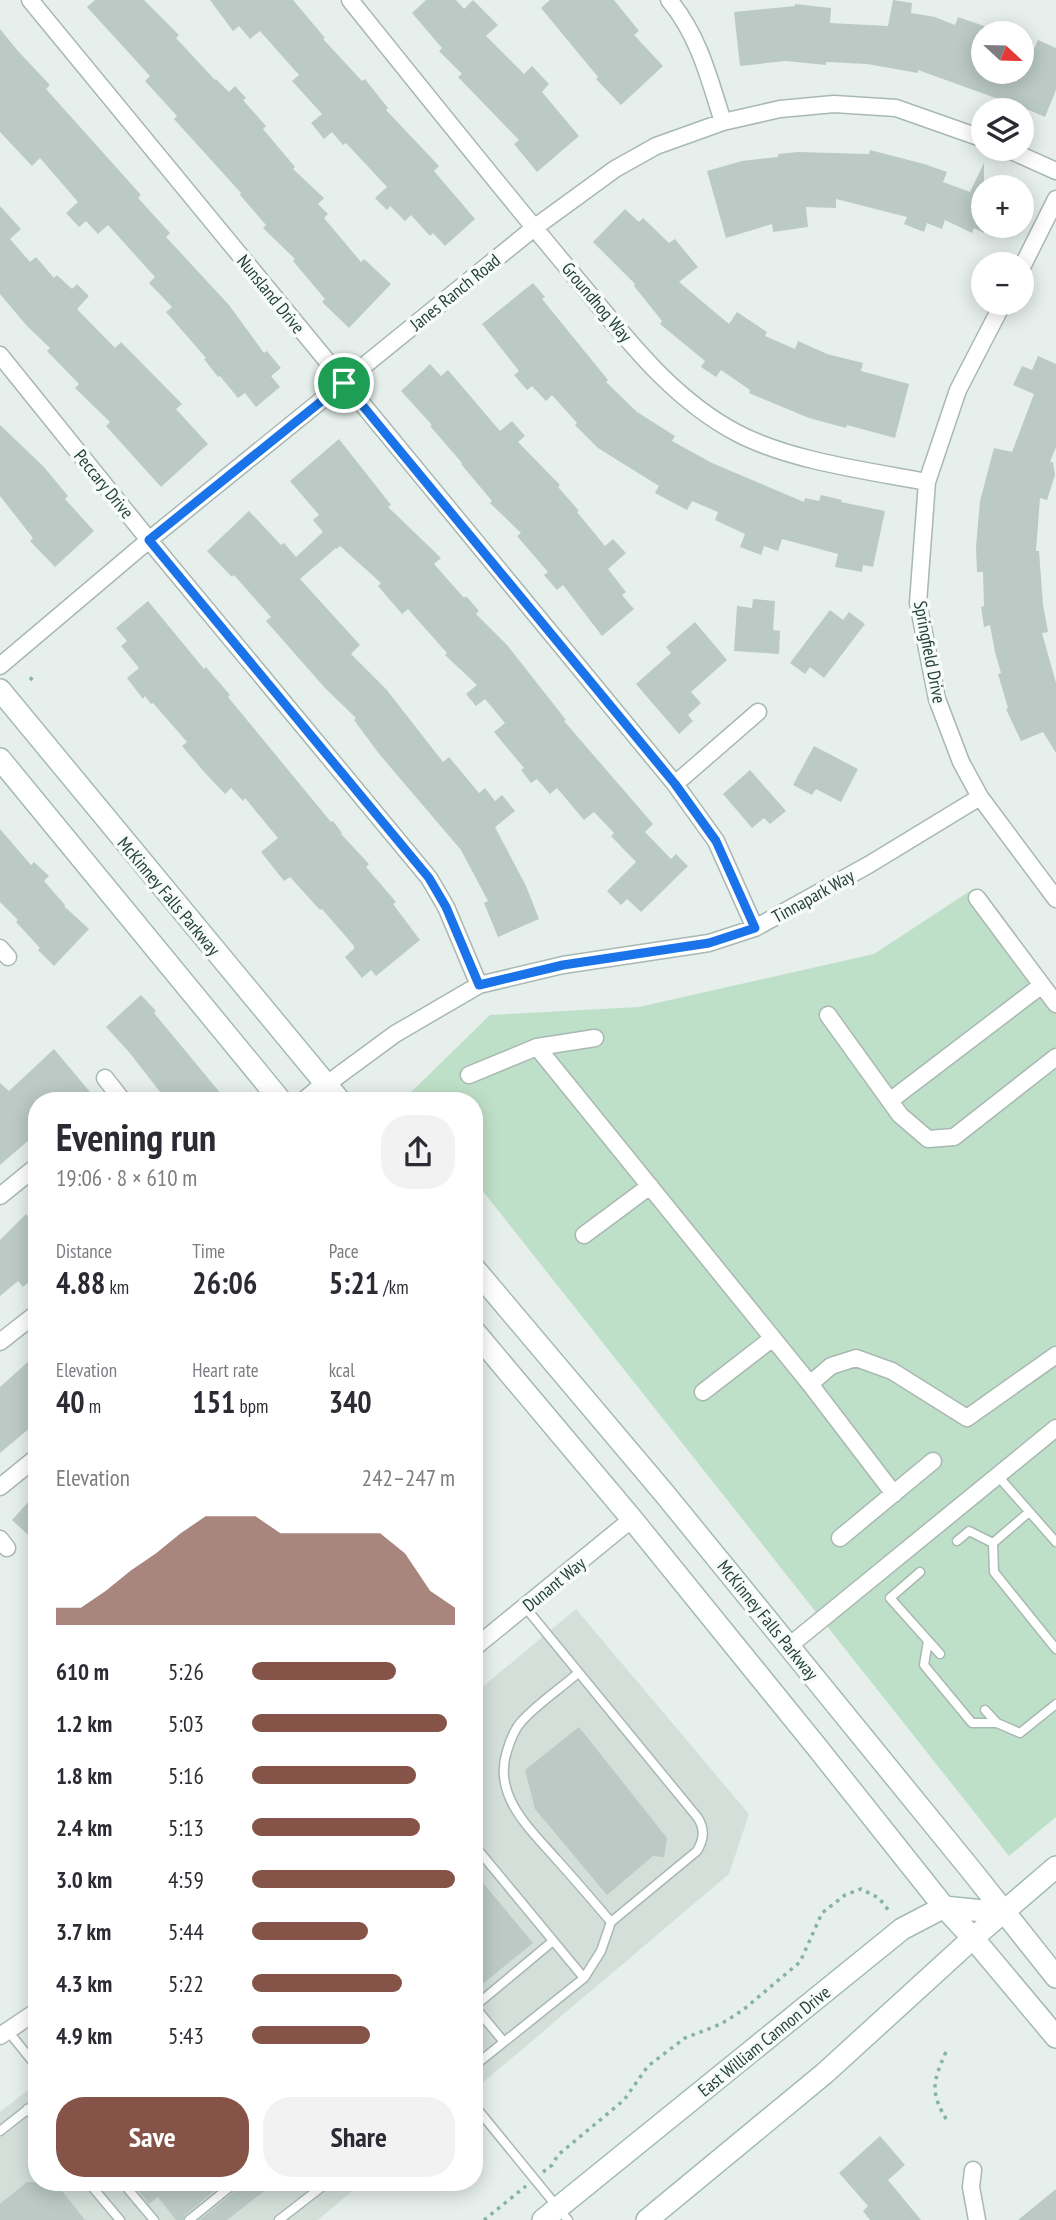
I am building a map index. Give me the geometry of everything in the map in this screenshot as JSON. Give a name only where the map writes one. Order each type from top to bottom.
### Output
[{"type":"main road","name":"McKinney Falls Parkway","points":[[0,690],[332,1092]]},
{"type":"main road","points":[[0,759],[274,1092]]},
{"type":"main road","name":"McKinney Falls Parkway","points":[[483,1279],[664,1493],[1056,1978]]},
{"type":"main road","points":[[483,1342],[632,1519],[944,1907],[1056,2036]]},
{"type":"main road","points":[[647,2220],[825,2073],[973,1938],[1056,1867]]},
{"type":"main road","points":[[944,1907],[1003,1913]]},
{"type":"main road","name":"East William Cannon Drive","points":[[556,2216],[900,1930],[944,1907]]},
{"type":"street","name":"Nunsland Drive","points":[[30,0],[675,784],[716,841],[755,928]]},
{"type":"street","name":"Groundhog Way","points":[[350,0],[534,228],[657,373],[695,407],[739,434],[775,448],[816,460],[927,482]]},
{"type":"street","points":[[669,0],[690,28],[723,122]]},
{"type":"street","name":"Janes Ranch Road","points":[[0,666],[149,540],[534,228],[615,169],[656,146],[723,122],[780,109],[834,104],[895,108],[971,134]]},
{"type":"street","points":[[1034,161],[1056,171]]},
{"type":"street","points":[[1030,252],[1056,199]]},
{"type":"street","name":"Springfield Drive","points":[[997,315],[958,390],[927,482],[918,603],[937,699],[961,762],[980,797],[1056,899]]},
{"type":"street","name":"Peccary Drive","points":[[0,355],[149,540],[429,878],[446,907],[479,985]]},
{"type":"street","points":[[675,784],[758,712]]},
{"type":"street","name":"Tinnapark Way","points":[[334,1092],[395,1034],[479,985],[563,965],[709,943],[755,928],[870,864],[980,797]]},
{"type":"street","points":[[977,898],[1056,1004]]},
{"type":"street","points":[[891,1100],[1042,985]]},
{"type":"street","points":[[828,1015],[900,1115],[928,1139],[954,1137],[1056,1057]]},
{"type":"street","points":[[469,1075],[537,1047],[595,1038]]},
{"type":"street","points":[[537,1047],[810,1384],[894,1494]]},
{"type":"street","points":[[105,1078],[115,1092]]},
{"type":"street","points":[[0,1196],[28,1173]]},
{"type":"street","points":[[584,1235],[650,1186]]},
{"type":"street","points":[[0,1342],[28,1319]]},
{"type":"street","points":[[704,1392],[773,1338]]},
{"type":"street","points":[[810,1384],[831,1366],[856,1358],[892,1371],[967,1418],[1056,1355]]},
{"type":"street","points":[[789,1646],[1056,1428]]},
{"type":"street","points":[[840,1538],[933,1461]]},
{"type":"street","points":[[0,1487],[28,1464]]},
{"type":"street","name":"Dunant Way","points":[[483,1641],[632,1519]]},
{"type":"street","points":[[4,2033],[28,2017]]},
{"type":"street","points":[[973,2170],[971,2187],[977,2220]]},
{"type":"lane","points":[[997,1475],[1056,1542]]},
{"type":"lane","points":[[993,1543],[1029,1512]]},
{"type":"lane","points":[[957,1541],[969,1531],[993,1543]]},
{"type":"lane","points":[[993,1543],[994,1572],[1056,1649]]},
{"type":"lane","points":[[920,1572],[890,1598],[940,1654]]},
{"type":"lane","points":[[483,2059],[584,1978],[601,1951],[611,1922],[697,1851],[703,1836],[703,1826],[525,1607]]},
{"type":"lane","points":[[928,1641],[924,1665],[972,1723],[997,1723],[1020,1733],[1056,1704]]},
{"type":"lane","points":[[578,1673],[520,1723],[511,1738],[502,1774],[513,1805],[528,1827],[611,1922]]},
{"type":"lane","points":[[985,1710],[997,1723]]},
{"type":"lane","points":[[483,1856],[584,1978]]},
{"type":"lane","points":[[483,1999],[553,1941]]},
{"type":"lane","points":[[483,2016],[504,2042]]},
{"type":"lane","points":[[4,2033],[28,2058]]},
{"type":"lane","points":[[0,2130],[27,2109]]},
{"type":"lane","points":[[483,2116],[534,2179],[556,2216]]},
{"type":"lane","points":[[96,2191],[120,2220]]},
{"type":"lane","points":[[130,2191],[154,2220]]},
{"type":"lane","points":[[189,2220],[225,2191]]},
{"type":"lane","points":[[279,2220],[316,2191]]},
{"type":"path","points":[[30,680],[35,676]]},
{"type":"path","points":[[484,2220],[552,2165],[558,2155],[624,2100],[648,2066],[685,2038],[721,2024],[743,2010],[800,1962],[822,1913],[845,1895],[861,1889],[879,1898],[889,1911]]},
{"type":"path","points":[[946,2052],[934,2082],[934,2093],[948,2122]]},
{"type":"shaded area","points":[[576,1609],[749,1814],[729,1874],[483,2082],[483,1686]]},
{"type":"shaded area","points":[[28,2090],[28,2191],[352,2191],[318,2220],[0,2220],[0,2112]]},
{"type":"green space","points":[[973,889],[1056,998],[1056,1817],[1009,1856],[483,1191],[483,1092],[411,1092],[490,1015],[639,1007],[874,954]]},
{"type":"building","points":[[95,0],[144,0],[179,35],[176,38],[215,80],[229,92],[235,86],[246,98],[243,100],[266,126],[263,129],[295,167],[293,169],[324,198],[318,204],[328,214],[324,218],[361,262],[364,259],[391,284],[349,328],[322,302],[325,299],[293,261],[295,259],[263,228],[266,225],[241,193],[174,119],[177,116],[145,81],[150,76],[87,7]]},
{"type":"building","points":[[210,0],[293,0],[325,38],[323,39],[362,81],[365,79],[388,108],[386,110],[439,166],[434,171],[475,219],[445,246],[433,233],[430,236],[411,215],[405,221],[390,206],[387,210],[375,198],[387,187],[346,143],[343,145],[332,132],[324,139],[311,123],[322,114],[292,81],[299,75],[260,31],[250,39],[239,26],[233,31]]},
{"type":"building","points":[[426,0],[456,0],[464,9],[473,0],[498,25],[486,36],[524,74],[532,66],[549,84],[542,92],[579,136],[537,172],[514,144],[519,140],[458,77],[462,74],[439,51],[442,48],[412,13]]},
{"type":"building","points":[[550,0],[614,0],[639,31],[634,35],[663,66],[621,105],[596,79],[598,77],[541,8]]},
{"type":"building","points":[[893,0],[912,3],[911,13],[935,17],[955,25],[958,17],[971,22],[971,84],[1034,84],[1034,49],[1038,40],[1056,48],[1056,90],[1045,117],[1034,112],[1034,98],[996,98],[918,70],[918,73],[867,64],[826,62],[826,65],[786,61],[740,66],[734,12],[795,4],[831,8],[830,23],[888,26]]},
{"type":"building","points":[[0,29],[50,85],[46,89],[141,195],[138,198],[170,233],[166,237],[229,305],[264,353],[267,351],[281,368],[271,376],[280,387],[256,407],[245,393],[238,398],[220,376],[218,377],[204,359],[206,358],[166,312],[172,307],[149,283],[155,277],[108,225],[98,234],[86,221],[79,227],[66,213],[78,202],[40,158],[32,166],[0,132]]},
{"type":"building","points":[[870,150],[947,172],[943,182],[970,192],[971,190],[971,233],[945,220],[942,229],[927,223],[924,232],[904,224],[907,217],[836,199],[836,208],[806,207],[808,227],[773,232],[772,224],[726,238],[707,171],[742,161],[778,157],[778,154],[869,154]]},
{"type":"building","points":[[984,163],[984,175],[978,175]]},
{"type":"building","points":[[0,206],[21,229],[10,239],[30,262],[36,257],[54,278],[57,275],[72,289],[77,284],[89,296],[77,309],[115,348],[121,342],[182,404],[176,409],[208,444],[161,487],[106,426],[110,422],[75,388],[79,384],[47,351],[50,348],[0,294]]},
{"type":"building","points":[[625,209],[639,222],[643,218],[669,243],[675,239],[698,267],[679,282],[729,324],[737,312],[767,332],[765,336],[795,349],[798,341],[827,354],[863,363],[861,371],[909,384],[895,438],[809,418],[749,393],[750,390],[721,370],[716,377],[701,367],[705,361],[660,324],[662,321],[635,284],[593,242]]},
{"type":"building","points":[[533,283],[545,297],[542,299],[608,380],[606,382],[637,412],[675,436],[672,441],[712,463],[804,502],[805,498],[819,501],[821,495],[885,511],[873,567],[863,565],[862,572],[835,567],[838,554],[782,539],[778,551],[764,546],[761,555],[740,547],[745,534],[715,520],[718,512],[692,501],[687,510],[655,493],[659,486],[598,448],[575,425],[577,423],[552,395],[546,401],[532,386],[527,390],[514,375],[519,371],[482,324]]},
{"type":"building","points":[[1038,356],[1056,364],[1056,447],[1050,462],[1053,462],[1055,475],[1047,500],[1040,498],[1036,551],[1039,551],[1048,632],[1042,633],[1056,683],[1056,753],[1043,732],[1021,741],[1006,709],[1008,708],[998,674],[1001,673],[990,625],[984,627],[981,607],[984,606],[983,572],[977,572],[980,501],[994,448],[1012,452],[1034,394],[1013,385],[1022,366],[1032,370]]},
{"type":"building","points":[[430,364],[441,376],[448,370],[500,431],[512,421],[525,436],[518,442],[560,485],[558,487],[605,546],[613,539],[626,553],[608,569],[626,592],[622,595],[634,609],[602,636],[563,585],[557,590],[544,575],[548,572],[517,536],[521,533],[490,503],[492,501],[430,426],[432,425],[401,391]]},
{"type":"building","points":[[0,425],[44,467],[68,496],[65,499],[94,531],[55,567],[30,541],[33,538],[0,496]]},
{"type":"building","points":[[339,439],[391,505],[388,507],[441,558],[434,564],[479,611],[476,614],[507,645],[566,720],[564,721],[653,824],[645,832],[671,859],[676,854],[688,866],[641,912],[627,899],[621,905],[607,891],[636,862],[611,836],[614,833],[594,812],[584,820],[557,788],[550,794],[537,779],[531,783],[521,770],[524,768],[494,732],[505,723],[485,699],[476,706],[466,694],[477,685],[445,655],[447,653],[408,609],[402,614],[378,586],[381,583],[340,546],[300,579],[360,645],[351,654],[386,689],[443,762],[449,757],[479,793],[485,788],[495,801],[502,795],[515,811],[495,827],[526,886],[539,919],[498,937],[484,903],[488,901],[461,850],[380,755],[354,720],[356,718],[325,688],[266,621],[271,617],[234,575],[232,577],[207,551],[249,511],[296,557],[323,532],[313,520],[319,515],[290,481]]},
{"type":"building","points":[[753,599],[775,601],[773,630],[780,631],[779,654],[734,651],[737,606],[752,608]]},
{"type":"building","points":[[148,601],[204,669],[206,667],[230,695],[228,697],[369,864],[366,867],[396,902],[393,904],[420,940],[376,976],[371,970],[362,978],[345,957],[354,946],[290,877],[284,881],[261,852],[278,838],[245,798],[243,801],[231,788],[225,794],[182,746],[187,742],[153,703],[145,696],[143,699],[127,678],[139,668],[121,646],[127,641],[116,628]]},
{"type":"building","points":[[830,610],[843,620],[849,612],[865,624],[824,678],[810,667],[805,674],[790,663]]},
{"type":"building","points":[[695,622],[727,660],[691,692],[701,703],[688,715],[693,721],[679,734],[636,684],[671,653],[666,647]]},
{"type":"building","points":[[814,746],[858,769],[841,802],[816,789],[812,795],[793,785]]},
{"type":"building","points":[[750,770],[786,811],[770,824],[764,818],[752,828],[723,794]]},
{"type":"building","points":[[0,829],[31,865],[34,862],[49,876],[44,881],[64,906],[89,929],[54,966],[16,922],[18,920],[0,902]]},
{"type":"building","points":[[141,995],[220,1092],[160,1092],[106,1027]]},
{"type":"building","points":[[54,1049],[90,1092],[28,1092],[28,1141],[0,1165],[0,1083],[9,1091]]},
{"type":"building","points":[[26,1214],[28,1283],[23,1287],[18,1281],[0,1296],[0,1240]]},
{"type":"building","points":[[28,1362],[28,1430],[0,1453],[0,1387]]},
{"type":"building","points":[[28,1502],[28,1535],[12,1520]]},
{"type":"building","points":[[579,1727],[667,1838],[664,1857],[653,1856],[607,1895],[535,1809],[525,1770]]},
{"type":"building","points":[[483,1883],[533,1943],[483,1984]]},
{"type":"building","points":[[880,2136],[905,2165],[888,2180],[921,2220],[870,2220],[863,2211],[868,2206],[839,2173]]},
{"type":"building","points":[[28,2182],[28,2191],[62,2191],[85,2220],[0,2220],[0,2204]]},
{"type":"building","points":[[1056,2189],[1056,2220],[1018,2220]]},
{"type":"building","points":[[138,2191],[214,2191],[185,2215],[183,2220],[176,2220],[158,2197],[149,2204]]},
{"type":"building","points":[[235,2191],[264,2191],[227,2220],[199,2220]]},
{"type":"route","points":[[344,383],[675,784],[716,841],[755,928],[709,943],[563,965],[479,985],[446,907],[429,878],[149,540],[344,383]]}]
